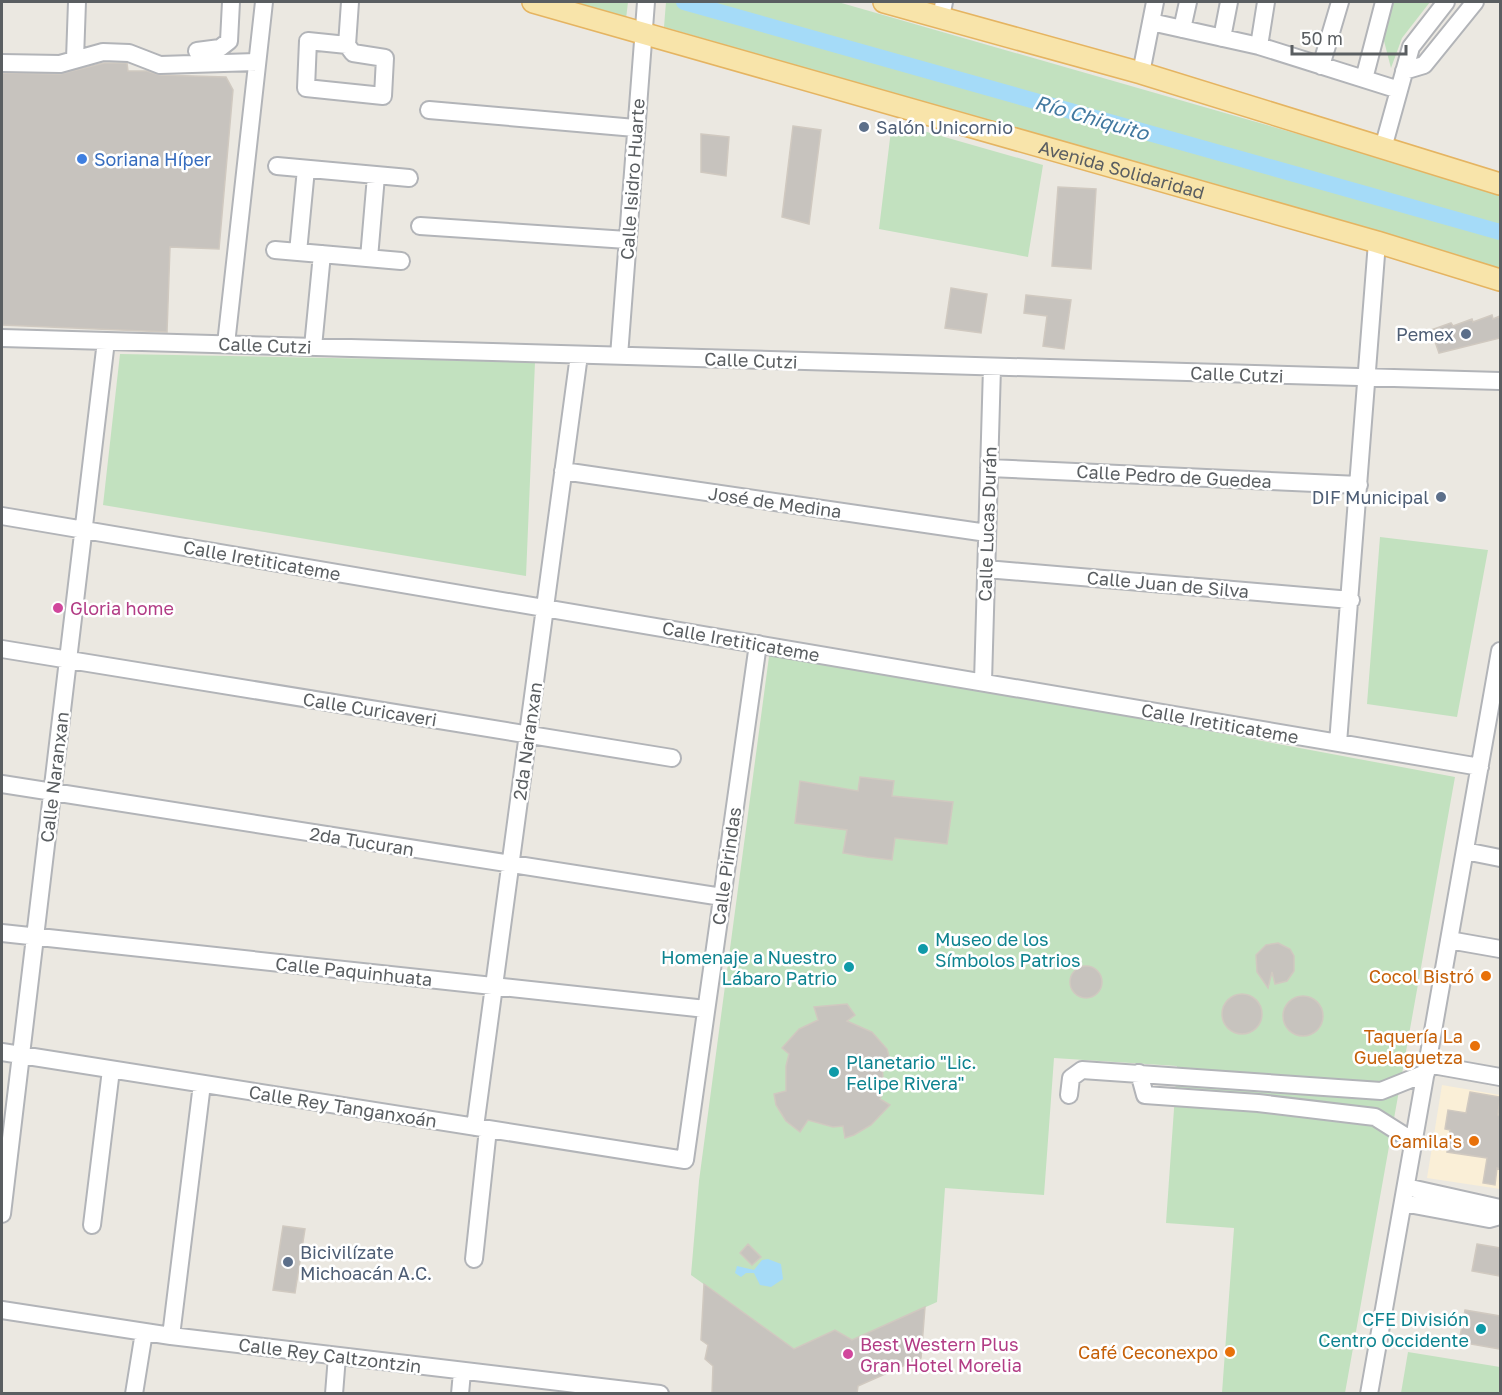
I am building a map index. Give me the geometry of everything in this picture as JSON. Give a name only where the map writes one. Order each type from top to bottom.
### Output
[{"type":"main road","name":"Avenida Solidaridad","points":[[533,2],[1377,242],[1500,280]]},
{"type":"main road","points":[[884,2],[943,9],[1500,184]]},
{"type":"street","points":[[75,59],[77,2]]},
{"type":"street","points":[[197,51],[220,48],[229,41],[231,2]]},
{"type":"street","points":[[226,344],[264,2]]},
{"type":"street","points":[[347,45],[308,41],[306,88],[383,96],[385,58],[353,53],[347,45],[350,2]]},
{"type":"street","points":[[1141,73],[1155,2]]},
{"type":"street","points":[[1182,29],[1188,2]]},
{"type":"street","points":[[1222,38],[1229,2]]},
{"type":"street","points":[[1259,46],[1266,2]]},
{"type":"street","points":[[1322,66],[1340,2]]},
{"type":"street","points":[[1364,79],[1384,2]]},
{"type":"street","points":[[1383,148],[1411,47],[1446,2]]},
{"type":"street","points":[[1404,71],[1424,65],[1475,2]]},
{"type":"street","name":"Calle Isidro Huarte","points":[[619,356],[642,32],[646,5]]},
{"type":"street","points":[[1151,22],[1259,46],[1399,90]]},
{"type":"street","points":[[2,63],[60,64],[103,52],[129,53],[160,65],[257,62]]},
{"type":"street","points":[[429,110],[635,128]]},
{"type":"street","points":[[277,166],[409,178]]},
{"type":"street","points":[[298,252],[306,169]]},
{"type":"street","points":[[369,258],[376,176]]},
{"type":"street","points":[[420,226],[627,240]]},
{"type":"street","points":[[1338,742],[1351,600],[1377,242]]},
{"type":"street","points":[[275,250],[401,261]]},
{"type":"street","points":[[313,347],[322,254]]},
{"type":"street","name":"Calle Cutzi","points":[[2,338],[1500,381]]},
{"type":"street","name":"Calle Naranxan","points":[[2,1214],[106,341]]},
{"type":"street","name":"2da Naranxan","points":[[474,1259],[494,986],[579,355]]},
{"type":"street","name":"Calle Lucas Durán","points":[[983,682],[992,366]]},
{"type":"street","name":"Calle Pedro de Guedea","points":[[989,468],[1359,485]]},
{"type":"street","name":"José de Medina","points":[[563,471],[987,533]]},
{"type":"street","name":"Calle Iretiticateme","points":[[2,516],[1480,767]]},
{"type":"street","name":"Calle Juan de Silva","points":[[986,569],[1351,600]]},
{"type":"street","name":"Calle Pirindas","points":[[685,1160],[758,644]]},
{"type":"street","name":"Calle Curicaveri","points":[[2,649],[672,758]]},
{"type":"street","points":[[1369,1394],[1480,767],[1498,681],[1500,651]]},
{"type":"street","name":"2da Tucuran","points":[[2,784],[722,897]]},
{"type":"street","points":[[1465,851],[1500,858]]},
{"type":"street","name":"Calle Paquinhuata","points":[[2,933],[706,1009]]},
{"type":"street","points":[[1449,940],[1500,949]]},
{"type":"street","name":"Calle Rey Tanganxoán","points":[[2,1052],[685,1160]]},
{"type":"street","points":[[1068,1095],[1071,1078],[1082,1070],[1381,1091],[1427,1068],[1500,1077]]},
{"type":"street","points":[[93,1225],[111,1070]]},
{"type":"street","points":[[1139,1073],[1151,1097],[1258,1103],[1375,1117],[1413,1141],[1413,1144]]},
{"type":"street","points":[[171,1336],[202,1084]]},
{"type":"street","points":[[1404,1195],[1500,1208]]},
{"type":"street","points":[[1404,1195],[1489,1218],[1500,1216]]},
{"type":"street","name":"Calle Rey Caltzontzin","points":[[2,1310],[171,1336],[660,1394]]},
{"type":"street","points":[[134,1394],[144,1332]]},
{"type":"street","points":[[334,1394],[337,1356]]},
{"type":"street","points":[[460,1394],[462,1372]]},
{"type":"shaded area","points":[[1442,1085],[1500,1095],[1500,1189],[1427,1178]]},
{"type":"green space","points":[[565,2],[628,2],[626,19]]},
{"type":"green space","points":[[666,2],[838,2],[1500,192],[1500,272],[664,27]]},
{"type":"green space","points":[[1394,2],[1430,2],[1402,38],[1391,68],[1383,37]]},
{"type":"green space","points":[[892,122],[1043,165],[1028,257],[879,229]]},
{"type":"green space","points":[[120,354],[535,362],[526,576],[103,505]]},
{"type":"green space","points":[[1380,537],[1488,550],[1457,717],[1367,704]]},
{"type":"green space","points":[[770,649],[1455,777],[1345,1393],[1222,1393],[1234,1228],[1166,1223],[1177,1066],[1054,1058],[1044,1195],[945,1188],[937,1302],[852,1340],[835,1330],[794,1349],[691,1275],[699,1181]]},
{"type":"green space","points":[[1408,1352],[1500,1367],[1500,1393],[1401,1393]]},
{"type":"water","points":[[768,1259],[781,1264],[783,1279],[771,1287],[760,1285],[754,1273],[746,1273],[741,1277],[735,1273],[737,1266],[754,1270],[762,1260]]},
{"type":"building","name":"Soriana Híper","points":[[104,63],[127,63],[128,71],[147,71],[160,75],[226,77],[233,90],[219,249],[170,247],[167,332],[2,325],[2,73],[60,74]]},
{"type":"building","points":[[793,126],[821,130],[809,224],[782,217]]},
{"type":"building","points":[[701,134],[729,137],[726,176],[701,172]]},
{"type":"building","points":[[1058,187],[1096,189],[1091,269],[1052,266]]},
{"type":"building","points":[[951,288],[987,294],[981,333],[945,328]]},
{"type":"building","points":[[1026,295],[1071,300],[1064,349],[1043,346],[1047,316],[1024,313]]},
{"type":"building","name":"Pemex","points":[[1492,315],[1493,319],[1500,316],[1500,338],[1439,353],[1431,330],[1451,323],[1453,326],[1472,319],[1473,322]]},
{"type":"building","points":[[860,777],[894,781],[892,796],[953,802],[947,844],[895,838],[892,860],[867,857],[843,853],[847,830],[795,823],[800,781],[858,791]]},
{"type":"building","points":[[1278,943],[1290,949],[1294,956],[1294,971],[1287,981],[1275,984],[1272,972],[1268,988],[1257,972],[1256,955],[1266,945]]},
{"type":"building","points":[[1086,966],[1097,971],[1102,982],[1097,993],[1086,998],[1075,993],[1070,982],[1075,971]]},
{"type":"building","points":[[1242,994],[1256,1000],[1262,1014],[1256,1028],[1242,1034],[1228,1028],[1222,1014],[1228,1000]]},
{"type":"building","points":[[1303,996],[1317,1002],[1323,1016],[1317,1030],[1303,1036],[1289,1030],[1283,1016],[1289,1002]]},
{"type":"building","name":"Planetario \"Lic. Felipe Rivera\"","points":[[847,1004],[855,1015],[847,1021],[872,1032],[887,1049],[891,1063],[882,1066],[884,1090],[880,1099],[890,1105],[871,1125],[845,1138],[843,1126],[833,1127],[808,1120],[800,1132],[786,1121],[776,1105],[774,1094],[786,1091],[786,1066],[789,1054],[782,1048],[799,1029],[818,1020],[814,1007]]},
{"type":"building","name":"Camila's","points":[[1470,1092],[1500,1097],[1498,1115],[1500,1116],[1500,1169],[1497,1168],[1495,1185],[1483,1183],[1487,1158],[1447,1152],[1450,1130],[1445,1129],[1448,1110],[1466,1113]]},
{"type":"building","points":[[283,1226],[305,1229],[295,1293],[273,1290]]},
{"type":"building","points":[[748,1244],[761,1257],[752,1265],[740,1253]]},
{"type":"building","name":"CFE División Centro Occidente","points":[[1477,1244],[1500,1248],[1500,1276],[1472,1271]]},
{"type":"building","points":[[704,1284],[794,1349],[835,1330],[852,1340],[925,1307],[921,1358],[858,1386],[857,1394],[712,1394],[713,1366],[705,1359],[708,1345],[701,1340]]},
{"type":"building","name":"CFE División Centro Occidente","points":[[1465,1310],[1500,1316],[1500,1349],[1459,1342]]},
{"type":"waterway","name":"Río Chiquito","points":[[684,2],[1500,232]]},
{"type":"place","name":"Salón Unicornio","points":[[864,127]]},
{"type":"place","name":"Soriana Híper","points":[[82,159]]},
{"type":"place","name":"Pemex","points":[[1466,334]]},
{"type":"place","name":"DIF Municipal","points":[[1441,497]]},
{"type":"place","name":"Gloria home","points":[[58,608]]},
{"type":"place","name":"Museo de los Símbolos Patrios","points":[[923,949]]},
{"type":"place","name":"Homenaje a Nuestro Lábaro Patrio","points":[[849,967]]},
{"type":"place","name":"Cocol Bistró","points":[[1486,976]]},
{"type":"place","name":"Taquería La Guelaguetza","points":[[1475,1046]]},
{"type":"place","name":"Planetario \"Lic. Felipe Rivera\"","points":[[834,1072]]},
{"type":"place","name":"Camila's","points":[[1474,1141]]},
{"type":"place","name":"Bicivilízate Michoacán A.C.","points":[[288,1262]]},
{"type":"place","name":"CFE División Centro Occidente","points":[[1481,1329]]},
{"type":"place","name":"Café Ceconexpo","points":[[1230,1352]]},
{"type":"place","name":"Best Western Plus Gran Hotel Morelia","points":[[848,1354]]}]
